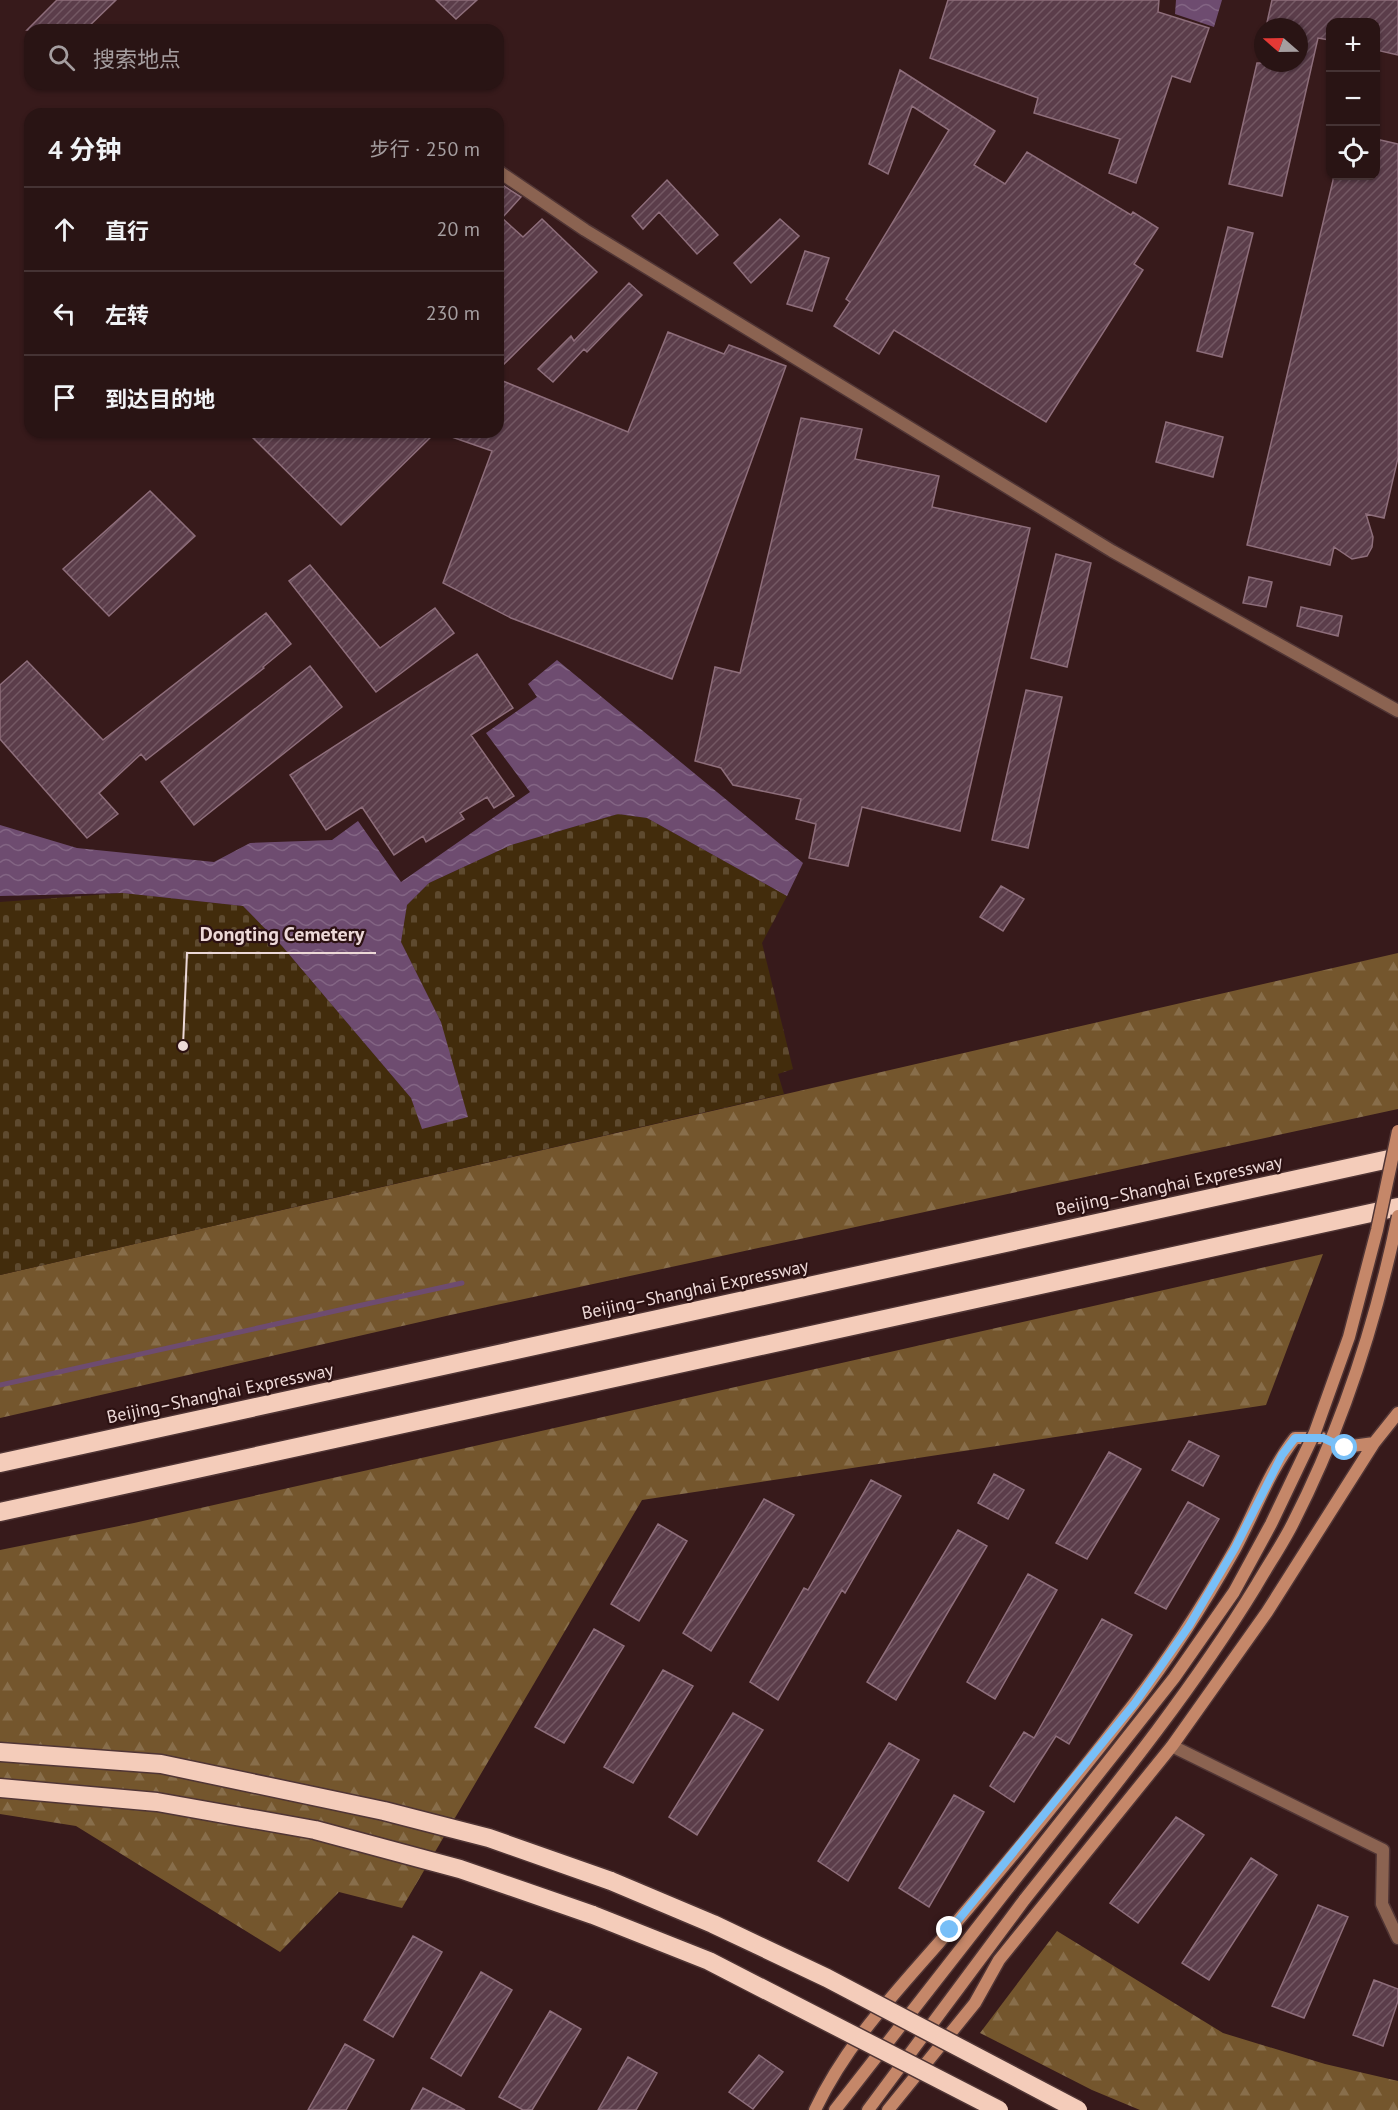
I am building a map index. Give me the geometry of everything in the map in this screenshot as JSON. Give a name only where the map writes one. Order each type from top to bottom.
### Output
[{"type":"highway","name":"Beijing–Shanghai Expressway","points":[[0,1462],[1398,1156]]},
{"type":"highway","points":[[0,1512],[1398,1207]]},
{"type":"highway","points":[[0,1752],[161,1764],[384,1811],[489,1838],[611,1881],[713,1924],[827,1978],[1078,2110]]},
{"type":"highway","points":[[0,1788],[157,1803],[315,1830],[460,1869],[593,1915],[709,1961],[999,2110]]},
{"type":"main road","points":[[835,2110],[1174,1678],[1234,1592],[1271,1524],[1315,1432],[1349,1337],[1377,1230],[1398,1131]]},
{"type":"main road","points":[[868,2110],[1025,1899],[1172,1713],[1224,1638],[1293,1524],[1346,1403],[1385,1278],[1398,1216]]},
{"type":"main road","points":[[888,2110],[975,2003],[999,1960],[1172,1746],[1267,1612],[1374,1443],[1398,1413]]},
{"type":"main road","points":[[815,2110],[839,2064],[892,1994],[950,1930],[1135,1703],[1189,1626],[1235,1548],[1282,1455],[1295,1438],[1323,1438],[1345,1448],[1374,1443]]},
{"type":"street","points":[[504,175],[585,230],[1112,550],[1398,711]]},
{"type":"street","points":[[1172,1746],[1383,1850],[1382,1905],[1398,1938]]},
{"type":"green space","points":[[618,814],[647,818],[787,896],[762,943],[793,1069],[778,1074],[784,1094],[0,1275],[0,902],[123,893],[243,906],[282,946],[411,1098],[423,1129],[441,1022],[401,942],[407,905],[429,883],[511,845]]},
{"type":"green space","points":[[1398,953],[1398,1109],[446,1316],[0,1418],[0,1275]]},
{"type":"green space","points":[[1323,1254],[1266,1405],[642,1500],[402,1908],[339,1892],[280,1952],[76,1826],[0,1814],[0,1550],[134,1523]]},
{"type":"green space","points":[[1057,1931],[1223,2033],[1325,2064],[1398,2081],[1398,2110],[1140,2110],[1092,2090],[980,2033]]},
{"type":"water","points":[[1176,0],[1222,0],[1214,27],[1175,14]]},
{"type":"water","points":[[557,660],[803,863],[787,896],[647,818],[618,814],[511,845],[429,883],[407,905],[401,942],[441,1022],[468,1117],[422,1129],[411,1098],[282,946],[243,906],[123,893],[0,896],[0,825],[77,848],[214,862],[250,843],[332,840],[358,821],[401,882],[530,792],[486,733],[537,697],[528,684]]},
{"type":"building","points":[[57,0],[116,0],[91,24],[33,24]]},
{"type":"building","points":[[436,0],[477,0],[456,19]]},
{"type":"building","points":[[948,0],[1159,0],[1158,12],[1209,28],[1190,82],[1172,76],[1136,183],[1109,173],[1120,139],[1034,113],[1038,98],[930,58]]},
{"type":"building","points":[[1272,0],[1398,0],[1398,55],[1380,51],[1380,18],[1326,18],[1326,39],[1318,38],[1282,196],[1229,184],[1255,72],[1308,72],[1308,18],[1268,18]]},
{"type":"building","points":[[900,70],[995,131],[974,165],[1005,184],[1027,152],[1131,215],[1133,212],[1158,228],[1134,264],[1143,270],[1046,422],[894,330],[879,354],[834,326],[850,302],[846,299],[949,130],[912,106],[888,174],[869,164]]},
{"type":"building","points":[[1380,140],[1398,144],[1398,458],[1384,518],[1366,514],[1373,537],[1372,547],[1367,556],[1352,559],[1334,547],[1330,565],[1247,545],[1333,180],[1380,180]]},
{"type":"building","points":[[667,180],[718,235],[697,254],[659,212],[643,229],[632,216]]},
{"type":"building","points":[[504,186],[521,197],[504,216]]},
{"type":"building","points":[[542,219],[597,272],[504,364],[504,220],[523,237]]},
{"type":"building","points":[[780,219],[799,236],[751,283],[734,263]]},
{"type":"building","points":[[1228,227],[1253,233],[1222,357],[1197,351]]},
{"type":"building","points":[[805,251],[829,258],[812,311],[787,304]]},
{"type":"building","points":[[629,283],[642,295],[587,352],[584,349],[553,382],[538,369],[571,336],[574,341]]},
{"type":"building","points":[[668,332],[724,354],[729,345],[786,366],[672,679],[511,618],[443,583],[492,451],[455,438],[504,438],[504,381],[628,432]]},
{"type":"building","points":[[801,418],[862,429],[855,459],[939,476],[932,507],[1030,528],[960,831],[862,807],[848,866],[809,858],[816,824],[796,819],[801,799],[733,785],[721,768],[695,761],[715,667],[740,673]]},
{"type":"building","points":[[1166,422],[1223,437],[1213,477],[1156,462]]},
{"type":"building","points":[[253,438],[430,438],[341,525]]},
{"type":"building","points":[[150,491],[195,536],[109,616],[63,569]]},
{"type":"building","points":[[1056,554],[1091,563],[1067,667],[1031,658]]},
{"type":"building","points":[[310,565],[380,648],[435,608],[454,633],[376,692],[289,581]]},
{"type":"building","points":[[1249,577],[1272,582],[1266,607],[1243,603]]},
{"type":"building","points":[[1301,607],[1342,616],[1338,636],[1297,626]]},
{"type":"building","points":[[266,613],[291,644],[264,668],[146,760],[141,754],[99,793],[118,814],[87,838],[0,739],[0,685],[27,661],[103,740]]},
{"type":"building","points":[[477,654],[513,708],[471,735],[514,796],[494,808],[487,797],[460,813],[464,819],[426,842],[423,836],[394,855],[362,807],[326,830],[290,775]]},
{"type":"building","points":[[310,666],[342,707],[194,825],[161,782]]},
{"type":"building","points":[[1026,690],[1062,697],[1028,848],[992,840]]},
{"type":"building","points":[[1001,886],[1024,899],[1003,931],[980,917]]},
{"type":"building","points":[[1189,1441],[1219,1456],[1203,1486],[1172,1470]]},
{"type":"building","points":[[1109,1452],[1141,1469],[1087,1559],[1056,1543]]},
{"type":"building","points":[[994,1474],[1024,1490],[1008,1519],[978,1503]]},
{"type":"building","points":[[871,1480],[901,1496],[845,1593],[842,1590],[778,1700],[750,1682],[804,1588],[808,1590]]},
{"type":"building","points":[[764,1499],[794,1515],[711,1651],[683,1633]]},
{"type":"building","points":[[1188,1502],[1219,1519],[1166,1609],[1135,1593]]},
{"type":"building","points":[[658,1524],[687,1541],[639,1621],[611,1604]]},
{"type":"building","points":[[958,1530],[987,1546],[896,1700],[867,1682]]},
{"type":"building","points":[[1028,1574],[1057,1590],[995,1699],[967,1682]]},
{"type":"building","points":[[1102,1619],[1132,1635],[1069,1744],[1056,1736],[1014,1802],[990,1786],[1024,1732],[1034,1738]]},
{"type":"building","points":[[594,1629],[624,1646],[564,1743],[535,1727]]},
{"type":"building","points":[[663,1670],[693,1686],[633,1783],[604,1767]]},
{"type":"building","points":[[733,1713],[763,1730],[697,1835],[669,1817]]},
{"type":"building","points":[[889,1743],[919,1760],[848,1881],[818,1861]]},
{"type":"building","points":[[954,1795],[984,1812],[929,1907],[899,1888]]},
{"type":"building","points":[[1176,1817],[1204,1835],[1138,1923],[1110,1903]]},
{"type":"building","points":[[1251,1858],[1277,1875],[1209,1980],[1182,1963]]},
{"type":"building","points":[[1318,1905],[1348,1917],[1304,2018],[1272,2006]]},
{"type":"building","points":[[413,1936],[442,1952],[393,2037],[364,2020]]},
{"type":"building","points":[[481,1972],[512,1990],[461,2076],[431,2058]]},
{"type":"building","points":[[1374,1980],[1398,1989],[1398,2001],[1383,2046],[1353,2035]]},
{"type":"building","points":[[550,2011],[581,2029],[532,2110],[523,2110],[499,2097]]},
{"type":"building","points":[[345,2044],[374,2060],[346,2110],[308,2110]]},
{"type":"building","points":[[759,2055],[783,2072],[753,2109],[729,2092]]},
{"type":"building","points":[[628,2057],[657,2073],[636,2110],[598,2110]]},
{"type":"building","points":[[423,2088],[465,2110],[411,2110]]},
{"type":"waterway","points":[[0,1385],[462,1283]]},
{"type":"place","name":"Dongting Cemetery","points":[[183,1046]]},
{"type":"route","points":[[950,1930],[1135,1703],[1189,1626],[1235,1548],[1282,1455],[1295,1438],[1323,1438],[1345,1448]]}]
